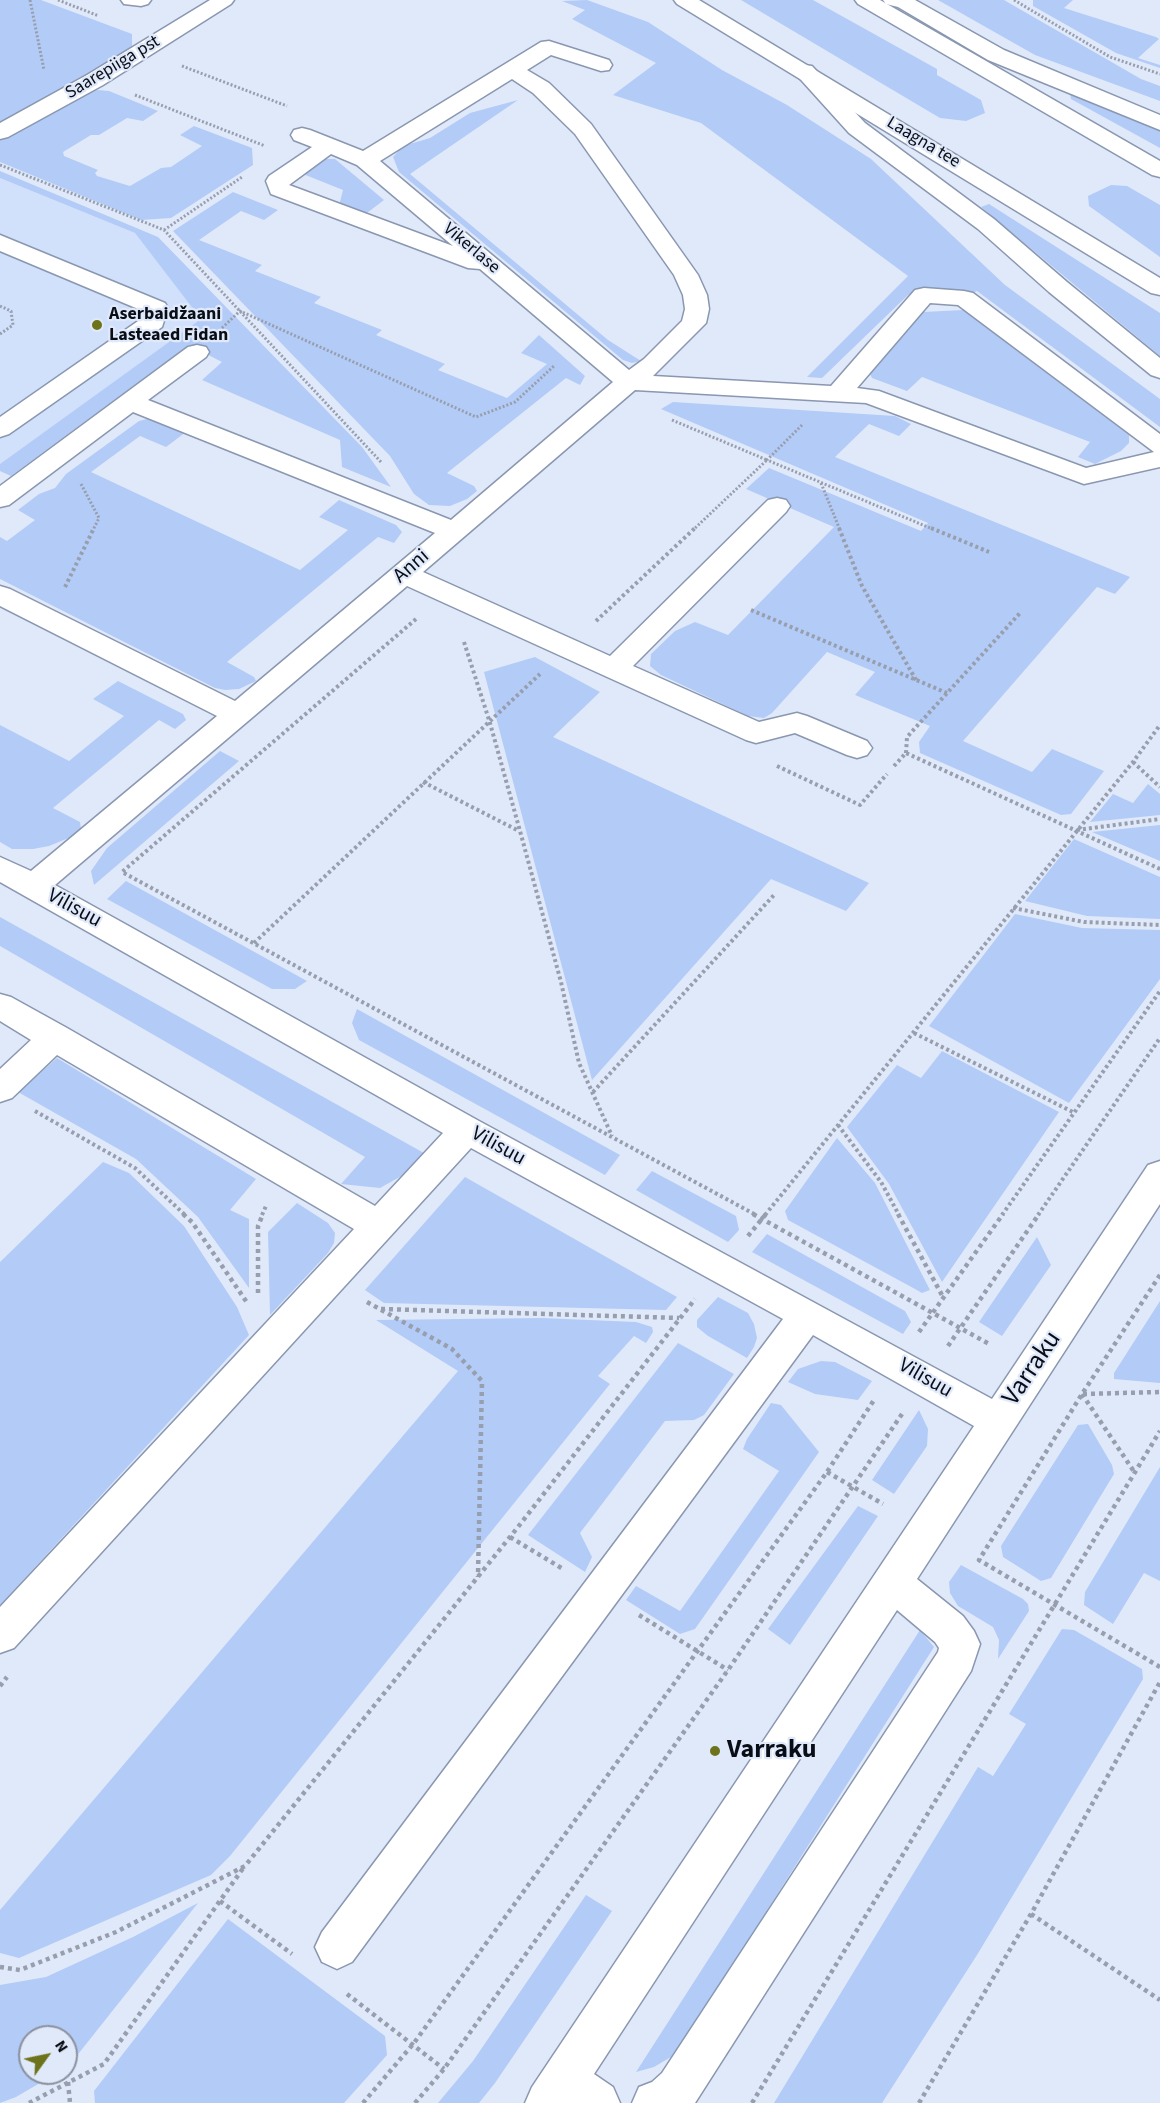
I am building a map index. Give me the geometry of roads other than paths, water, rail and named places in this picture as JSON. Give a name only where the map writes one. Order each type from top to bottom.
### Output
[{"type":"street","points":[[131,0],[141,0]]},
{"type":"street","name":"Saarepiiga pst","points":[[0,132],[95,80],[224,0]]},
{"type":"street","name":"Laagna tee","points":[[684,0],[1160,288]]},
{"type":"street","points":[[865,0],[1160,170]]},
{"type":"street","points":[[893,0],[905,3],[996,55],[1160,123]]},
{"type":"street","points":[[365,160],[549,47],[601,65]]},
{"type":"street","name":"Anni","points":[[34,886],[652,364],[694,323],[697,309],[695,296],[679,265],[583,129],[541,87],[513,70]]},
{"type":"street","points":[[804,71],[857,128],[986,224],[1058,287],[1160,370]]},
{"type":"street","name":"Vikerlase","points":[[302,135],[365,160],[628,382]]},
{"type":"street","points":[[328,146],[277,181],[279,189],[499,272]]},
{"type":"street","points":[[0,242],[156,308],[153,322],[0,429]]},
{"type":"street","points":[[838,394],[924,295],[964,298],[1160,446]]},
{"type":"street","points":[[3,494],[197,352]]},
{"type":"street","points":[[628,382],[870,396],[1084,476],[1160,459]]},
{"type":"street","points":[[130,402],[453,530]]},
{"type":"street","points":[[613,669],[777,506]]},
{"type":"street","points":[[404,574],[756,733],[797,723],[857,748]]},
{"type":"street","points":[[0,595],[237,714]]},
{"type":"street","name":"Vilisuu","points":[[0,868],[467,1130],[998,1421]]},
{"type":"street","points":[[0,1006],[379,1226]]},
{"type":"street","points":[[0,1089],[55,1038]]},
{"type":"street","points":[[0,1635],[266,1329],[329,1280],[467,1130]]},
{"type":"street","name":"Varraku","points":[[570,2095],[892,1582],[1160,1175]]},
{"type":"street","points":[[337,1947],[807,1315]]},
{"type":"street","points":[[655,2103],[663,2102],[678,2089],[957,1658],[960,1644],[949,1629],[892,1582]]},
{"type":"place","name":"Aserbaidžaani Lasteaed Fidan","points":[[97,325]]},
{"type":"place","name":"Varraku","points":[[715,1751]]}]
